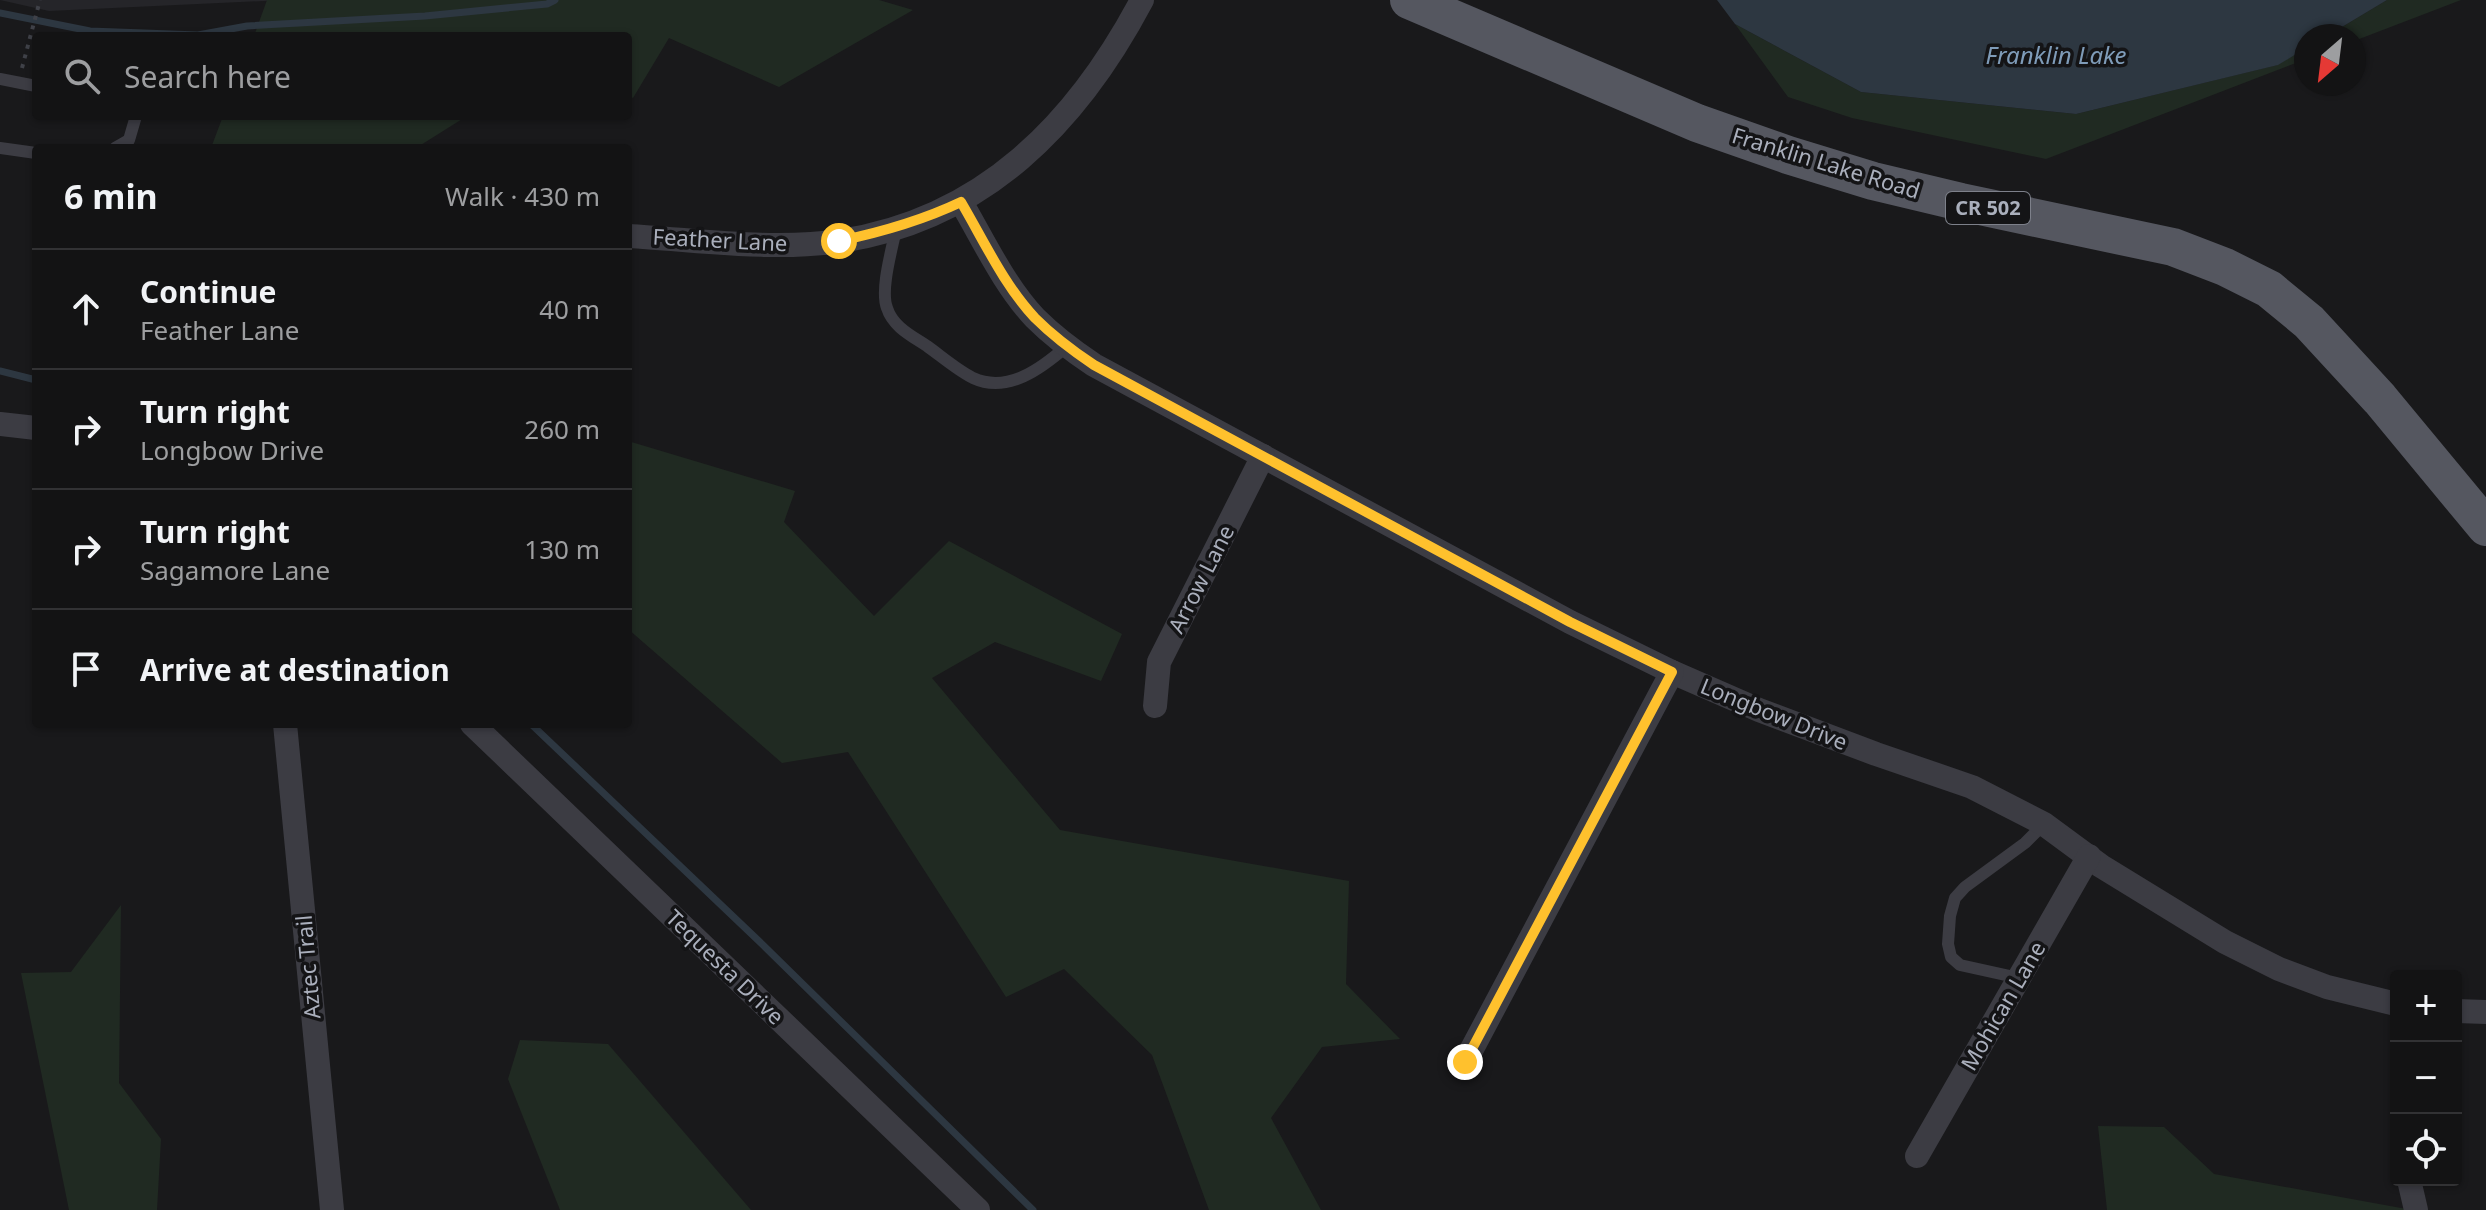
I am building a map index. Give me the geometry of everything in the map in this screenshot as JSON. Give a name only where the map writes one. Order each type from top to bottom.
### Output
[{"type":"main road","name":"Franklin Lake Road","points":[[1409,0],[1697,123],[1788,155],[1946,199],[2173,247],[2225,267],[2269,289],[2309,322],[2380,399],[2486,527]]},
{"type":"street","name":"Feather Lane","points":[[632,236],[786,245],[839,241],[896,229],[961,202],[1011,168],[1053,129],[1088,89],[1118,46],[1142,0]]},
{"type":"street","name":"Longbow Drive","points":[[961,202],[1009,285],[1034,317],[1094,365],[1570,622],[1672,672],[1786,720],[1972,787],[2044,824],[2101,866],[2225,942],[2279,969],[2327,987],[2390,1003]]},
{"type":"street","points":[[0,424],[32,428]]},
{"type":"street","name":"Arrow Lane","points":[[1155,706],[1159,662],[1263,456]]},
{"type":"street","points":[[1465,1062],[1672,672]]},
{"type":"street","name":"Aztec Trail","points":[[285,728],[332,1210]]},
{"type":"street","name":"Tequesta Drive","points":[[476,728],[978,1210]]},
{"type":"street","name":"Mohican Lane","points":[[1917,1156],[2089,856]]},
{"type":"street","points":[[2462,1011],[2486,1012]]},
{"type":"street","points":[[2410,1186],[2416,1210]]},
{"type":"lane","points":[[0,79],[32,85]]},
{"type":"lane","points":[[122,144],[129,140],[135,120]]},
{"type":"lane","points":[[0,148],[32,152]]},
{"type":"lane","points":[[896,229],[887,279],[886,307],[895,323],[937,353],[974,378],[1004,383],[1022,378],[1067,346]]},
{"type":"lane","points":[[2019,978],[1960,965],[1951,957],[1948,944],[1950,916],[1955,898],[1965,887],[2025,843],[2044,824]]},
{"type":"path","points":[[24,55],[39,2]]},
{"type":"shaded area","points":[[0,0],[284,0],[49,11]]},
{"type":"shaded area","points":[[267,0],[879,0],[913,10],[779,87],[669,38],[633,98],[632,32],[255,32]]},
{"type":"shaded area","points":[[2387,0],[2461,0],[2366,36],[2366,24],[2347,24]]},
{"type":"shaded area","points":[[1735,24],[1861,92],[2076,114],[2277,65],[2294,55],[2294,64],[2046,159],[1852,118],[1788,97]]},
{"type":"shaded area","points":[[222,120],[461,120],[422,144],[212,144]]},
{"type":"shaded area","points":[[632,442],[795,491],[784,522],[874,616],[949,541],[1122,634],[1101,681],[995,642],[932,678],[1060,830],[1349,881],[1346,984],[1400,1039],[1322,1047],[1271,1118],[1321,1210],[1209,1210],[1152,1055],[1064,969],[1006,997],[848,752],[782,763],[632,632]]},
{"type":"shaded area","points":[[121,905],[119,1083],[161,1139],[157,1210],[69,1210],[21,973],[71,972]]},
{"type":"shaded area","points":[[520,1040],[608,1044],[751,1210],[560,1210],[508,1079]]},
{"type":"shaded area","points":[[2098,1126],[2164,1127],[2214,1174],[2412,1210],[2107,1210]]},
{"type":"water","name":"Franklin Lake","points":[[1717,0],[2387,0],[2347,24],[2294,24],[2294,55],[2278,65],[2076,114],[1861,92],[1735,24]]},
{"type":"waterway","points":[[214,32],[247,26],[425,16],[547,4],[555,0]]},
{"type":"waterway","points":[[0,13],[90,31],[117,32]]},
{"type":"waterway","points":[[0,371],[32,379]]},
{"type":"waterway","points":[[535,728],[763,945],[1033,1210]]},
{"type":"route","points":[[839,241],[896,229],[961,202],[1009,285],[1034,317],[1061,342],[1094,365],[1570,622],[1672,672],[1465,1062]]}]
